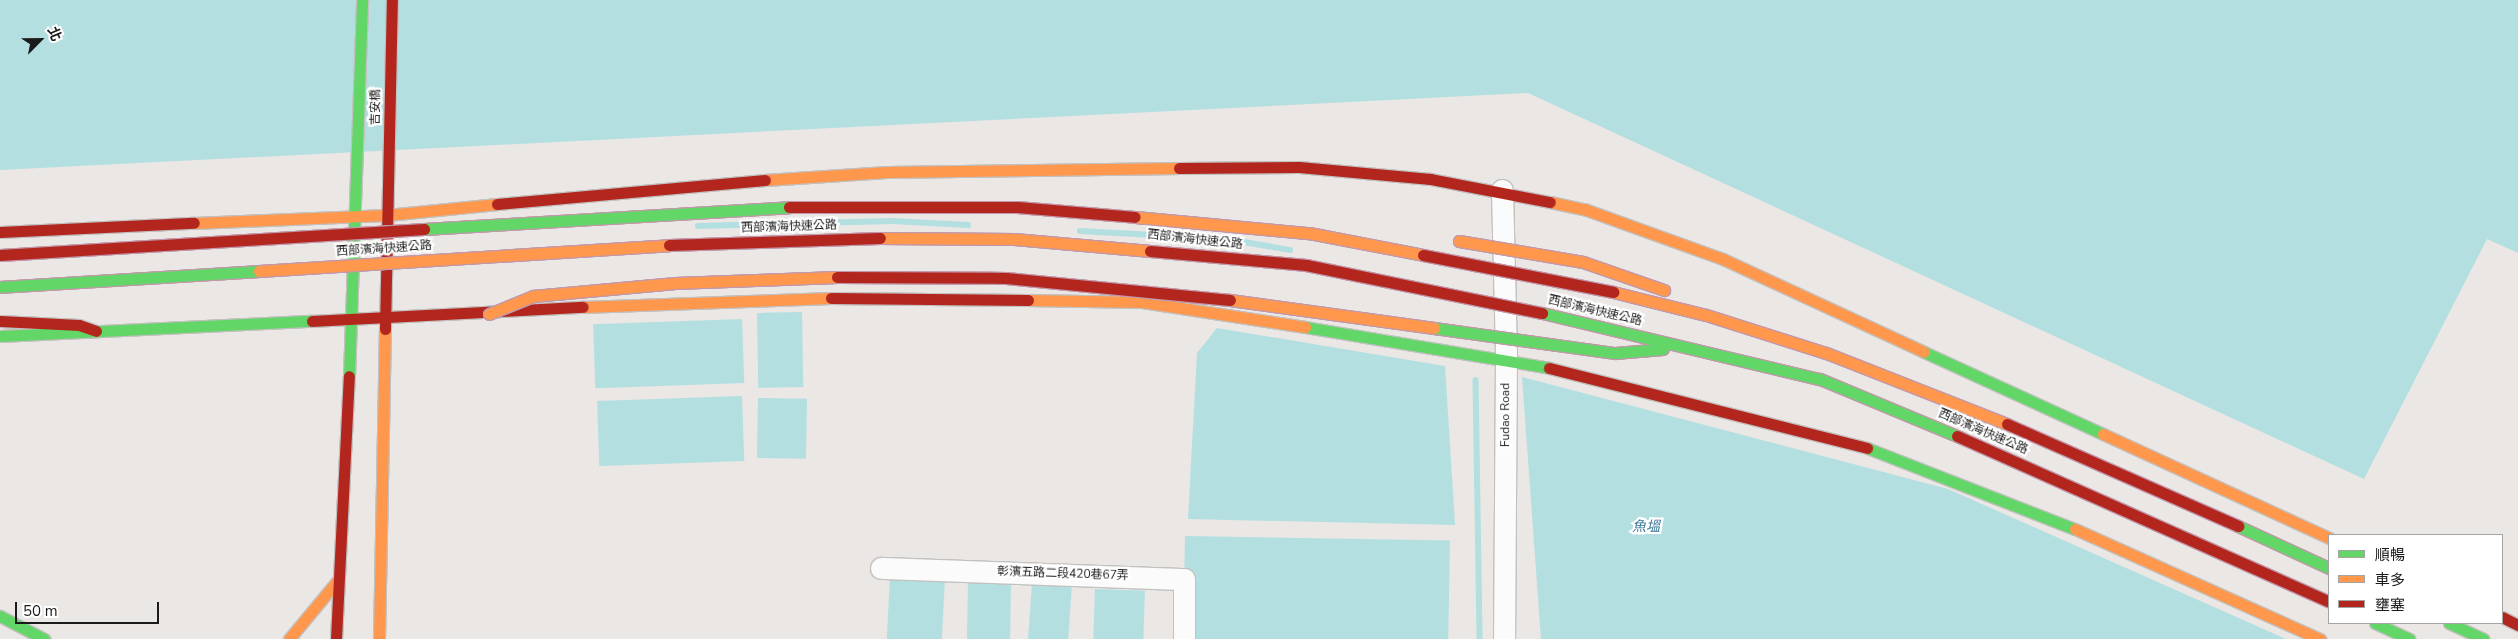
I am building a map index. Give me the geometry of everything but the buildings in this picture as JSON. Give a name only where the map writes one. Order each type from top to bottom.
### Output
[{"type":"main road","name":"吉安橋","points":[[336,639],[350,319],[357,214],[362,0]]},
{"type":"main road","name":"吉安橋","points":[[379,639],[392,0]]},
{"type":"main road","points":[[0,232],[357,214],[387,215],[679,186],[887,172],[1299,167],[1502,190],[1584,209],[1723,259],[2328,538]]},
{"type":"main road","points":[[487,206],[565,214],[860,193]]},
{"type":"main road","name":"西部濱海快速公路","points":[[0,255],[794,207],[1017,207],[1309,233],[1574,283],[1706,315],[1826,353],[2075,451],[2328,568]]},
{"type":"main road","name":"西部濱海快速公路","points":[[0,287],[683,244],[1014,239],[1306,265],[1442,289],[1820,379],[2063,480],[2328,602]]},
{"type":"main road","points":[[1449,240],[1583,262],[1654,285],[1706,315]]},
{"type":"main road","points":[[489,314],[533,296],[675,283],[784,277],[1006,278],[1144,288],[1615,352],[1688,347]]},
{"type":"main road","points":[[0,336],[386,317],[489,314],[785,297],[1142,302],[1506,358],[1803,429],[1914,464],[2047,516],[2320,639]]},
{"type":"main road","points":[[0,321],[79,325],[96,331]]},
{"type":"main road","points":[[290,639],[338,580]]},
{"type":"main road","points":[[0,616],[44,639]]},
{"type":"main road","points":[[2503,617],[2518,624]]},
{"type":"main road","points":[[2377,624],[2410,639]]},
{"type":"main road","points":[[2451,624],[2484,639]]},
{"type":"street","name":"Fudao Road","points":[[1502,190],[1506,358],[1504,639]]},
{"type":"street","name":"彰濱五路二段420巷67弄","points":[[881,568],[1184,579],[1184,639]]},
{"type":"water","points":[[0,0],[2518,0],[2518,253],[2487,239],[2364,479],[1528,93],[0,170]]},
{"type":"water","points":[[802,312],[803,387],[758,388],[757,313]]},
{"type":"water","points":[[742,319],[744,383],[595,388],[593,324]]},
{"type":"water","points":[[1217,328],[1445,366],[1455,525],[1188,519],[1197,353]]},
{"type":"water","name":"魚塭","points":[[1522,377],[1948,489],[2286,639],[1541,639]]},
{"type":"water","points":[[742,396],[744,461],[599,466],[597,401]]},
{"type":"water","points":[[758,398],[807,399],[806,459],[757,458]]},
{"type":"water","points":[[1185,536],[1450,541],[1448,639],[1183,639]]},
{"type":"water","points":[[890,577],[945,580],[942,639],[887,639]]},
{"type":"water","points":[[968,582],[1011,583],[1010,639],[967,639]]},
{"type":"water","points":[[1032,583],[1072,586],[1068,639],[1028,639]]},
{"type":"water","points":[[1095,589],[1145,591],[1143,639],[1093,639]]},
{"type":"waterway","points":[[698,226],[893,221],[968,225]]},
{"type":"waterway","points":[[1080,231],[1227,239],[1290,250]]},
{"type":"waterway","points":[[1476,380],[1480,639]]},
{"type":"traffic: fast","points":[[349,376],[362,0]]},
{"type":"traffic: fast","points":[[424,229],[789,207]]},
{"type":"traffic: fast","points":[[0,287],[259,271]]},
{"type":"traffic: fast","points":[[1542,313],[1820,379],[1957,436]]},
{"type":"traffic: fast","points":[[0,336],[312,321]]},
{"type":"traffic: fast","points":[[1305,327],[1549,368]]},
{"type":"traffic: fast","points":[[1434,328],[1615,353],[1663,349]]},
{"type":"traffic: fast","points":[[1924,352],[2103,434]]},
{"type":"traffic: fast","points":[[1867,448],[2075,529]]},
{"type":"traffic: fast","points":[[2238,526],[2328,568]]},
{"type":"traffic: fast","points":[[0,616],[44,639]]},
{"type":"traffic: fast","points":[[2377,624],[2410,639]]},
{"type":"traffic: fast","points":[[2451,624],[2484,639]]},
{"type":"traffic: slow","points":[[765,180],[887,172],[1179,168]]},
{"type":"traffic: slow","points":[[1550,202],[1584,209],[1723,259],[1924,352]]},
{"type":"traffic: slow","points":[[194,223],[387,215],[497,204]]},
{"type":"traffic: slow","points":[[1135,217],[1309,233],[1423,255]]},
{"type":"traffic: slow","points":[[880,238],[1014,239],[1150,251]]},
{"type":"traffic: slow","points":[[1459,241],[1583,262],[1664,290]]},
{"type":"traffic: slow","points":[[259,271],[669,245]]},
{"type":"traffic: slow","points":[[489,314],[533,296],[675,283],[837,277]]},
{"type":"traffic: slow","points":[[1613,292],[1706,315],[1826,353],[2007,424]]},
{"type":"traffic: slow","points":[[583,307],[831,298]]},
{"type":"traffic: slow","points":[[1028,300],[1142,302],[1305,327]]},
{"type":"traffic: slow","points":[[1230,300],[1434,328]]},
{"type":"traffic: slow","points":[[379,639],[385,329]]},
{"type":"traffic: slow","points":[[2103,434],[2328,538]]},
{"type":"traffic: slow","points":[[2075,529],[2320,639]]},
{"type":"traffic: slow","points":[[289,639],[338,580]]},
{"type":"traffic: jam","points":[[385,329],[392,0]]},
{"type":"traffic: jam","points":[[1179,168],[1299,167],[1430,179],[1550,202]]},
{"type":"traffic: jam","points":[[497,204],[765,180]]},
{"type":"traffic: jam","points":[[789,207],[1017,207],[1135,217]]},
{"type":"traffic: jam","points":[[0,232],[194,223]]},
{"type":"traffic: jam","points":[[0,255],[424,229]]},
{"type":"traffic: jam","points":[[669,245],[880,238]]},
{"type":"traffic: jam","points":[[1150,251],[1306,265],[1542,313]]},
{"type":"traffic: jam","points":[[1423,255],[1613,292]]},
{"type":"traffic: jam","points":[[837,277],[1006,278],[1230,300]]},
{"type":"traffic: jam","points":[[831,298],[1028,300]]},
{"type":"traffic: jam","points":[[312,321],[583,307]]},
{"type":"traffic: jam","points":[[0,321],[79,325],[96,331]]},
{"type":"traffic: jam","points":[[1549,368],[1867,448]]},
{"type":"traffic: jam","points":[[336,639],[349,376]]},
{"type":"traffic: jam","points":[[2007,424],[2238,526]]},
{"type":"traffic: jam","points":[[1957,436],[2328,602]]},
{"type":"traffic: jam","points":[[2503,618],[2518,625]]}]
